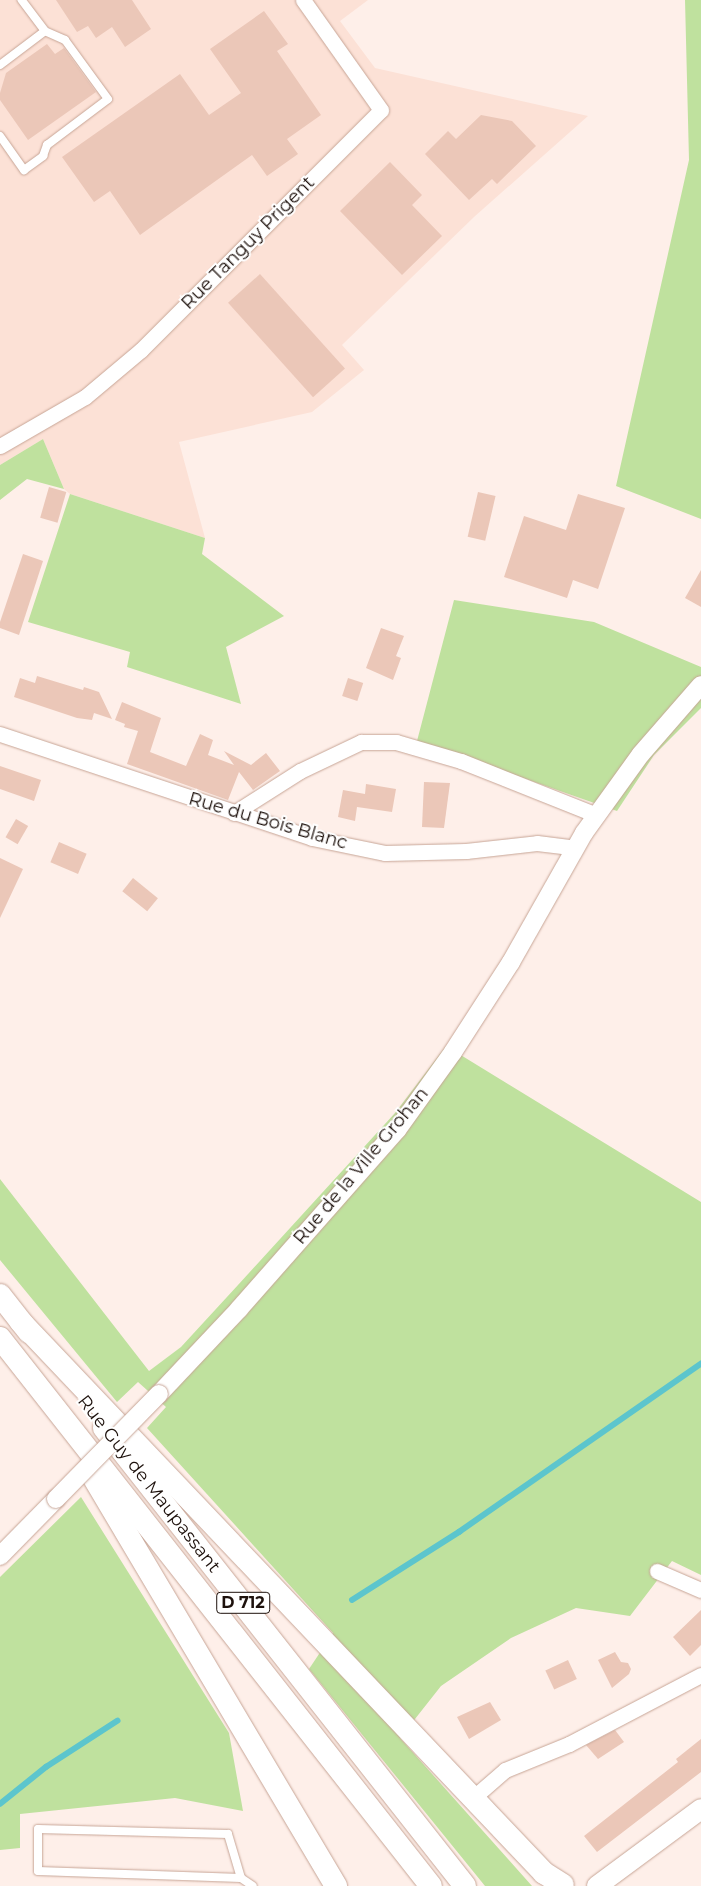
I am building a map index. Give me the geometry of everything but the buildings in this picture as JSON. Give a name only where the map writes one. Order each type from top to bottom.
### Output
[{"type":"main road","name":"Rue Guy de Maupassant","points":[[0,1295],[465,1886]]},
{"type":"main road","points":[[20,1320],[544,1873],[567,1886]]},
{"type":"main road","name":"Rue Guy de Maupassant","points":[[0,1338],[431,1886]]},
{"type":"main road","points":[[47,1398],[336,1886]]},
{"type":"main road","points":[[597,1886],[701,1809]]},
{"type":"street","name":"Rue Tanguy Prigent","points":[[0,446],[85,397],[141,350],[381,110],[303,0]]},
{"type":"street","name":"Rue de la Ville Grohan","points":[[0,1556],[159,1394],[239,1309],[396,1130],[453,1052],[511,962],[574,848],[641,754],[701,685]]},
{"type":"street","name":"Rue du Bois Blanc","points":[[0,734],[312,838],[385,853],[466,851],[537,843],[574,848]]},
{"type":"street","points":[[234,813],[300,771],[361,742],[396,742],[461,761],[597,815]]},
{"type":"street","points":[[658,1570],[701,1590]]},
{"type":"street","points":[[474,1797],[505,1770],[569,1744],[701,1675]]},
{"type":"lane","points":[[0,136],[24,170],[43,156],[47,145],[108,99],[65,40],[45,31],[22,0]]},
{"type":"lane","points":[[0,64],[45,31]]},
{"type":"lane","points":[[241,1878],[228,1834],[38,1829],[38,1871],[241,1878],[253,1886]]},
{"type":"shaded area","points":[[0,0],[368,0],[340,21],[375,68],[588,116],[474,217],[342,345],[364,370],[312,412],[179,442],[205,538],[70,494],[64,489],[43,439],[0,465]]},
{"type":"green space","points":[[685,0],[701,0],[701,519],[616,486],[689,160]]},
{"type":"green space","points":[[43,439],[64,489],[27,479],[0,500],[0,465]]},
{"type":"green space","points":[[70,494],[205,538],[202,554],[284,616],[226,647],[241,704],[127,667],[130,652],[28,622]]},
{"type":"green space","points":[[454,600],[594,622],[701,667],[701,708],[654,755],[617,811],[417,741]]},
{"type":"green space","points":[[446,1046],[701,1202],[701,1575],[672,1561],[630,1616],[576,1608],[511,1638],[441,1686],[400,1738],[532,1886],[485,1886],[309,1669],[333,1633],[147,1428],[166,1407],[138,1382],[117,1402],[0,1260],[0,1179],[149,1371],[181,1347],[238,1285],[395,1113]]},
{"type":"green space","points":[[81,1497],[229,1733],[243,1811],[175,1798],[20,1814],[20,1848],[0,1850],[0,1577]]},
{"type":"waterway","points":[[352,1600],[459,1532],[701,1364]]},
{"type":"waterway","points":[[0,1804],[46,1767],[117,1721]]}]
